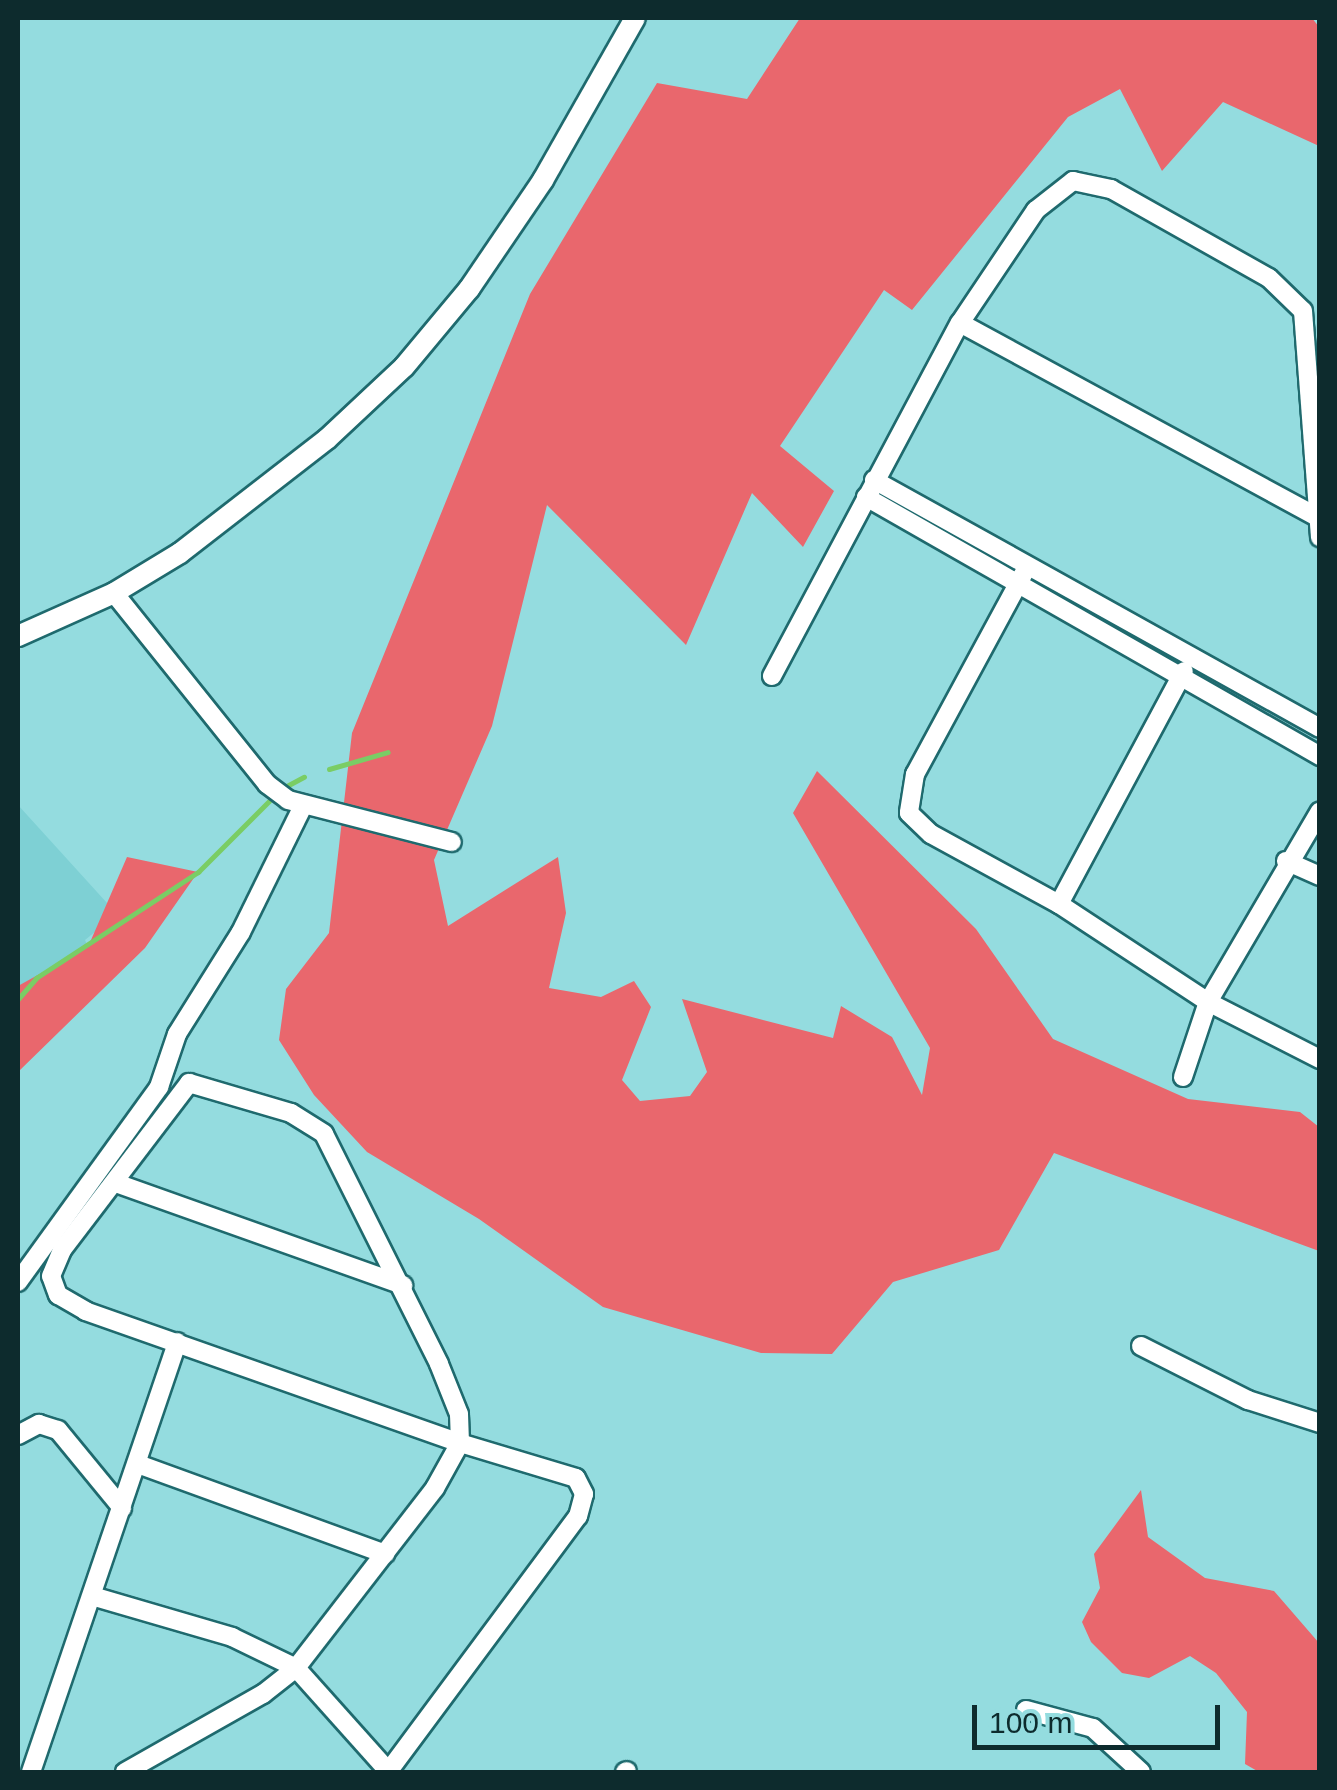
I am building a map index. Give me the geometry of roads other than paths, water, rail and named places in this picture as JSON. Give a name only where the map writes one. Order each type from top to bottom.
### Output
[{"type":"street","points":[[18,636],[114,592],[180,553],[313,451],[404,366],[469,289],[543,180],[635,18]]},
{"type":"street","points":[[772,676],[960,323],[1017,234],[1056,190],[1073,181],[1111,189],[1269,278],[1303,311],[1310,344],[1315,516],[1320,536]]},
{"type":"street","points":[[960,323],[1315,516]]},
{"type":"street","points":[[874,480],[1179,680],[1320,756]]},
{"type":"street","points":[[866,497],[1320,728]]},
{"type":"street","points":[[1022,577],[914,774],[905,804],[931,834],[1059,904],[1208,1002],[1320,1059]]},
{"type":"street","points":[[114,592],[267,784],[296,803],[452,842]]},
{"type":"street","points":[[1059,904],[1188,660]]},
{"type":"street","points":[[18,1282],[165,1075],[177,1034],[241,932],[296,803]]},
{"type":"street","points":[[1183,1077],[1208,1002],[1286,860],[1320,811]]},
{"type":"street","points":[[1286,860],[1320,876]]},
{"type":"street","points":[[124,1772],[263,1694],[296,1668],[385,1554],[460,1442],[453,1397],[402,1286],[324,1134],[290,1113],[165,1075]]},
{"type":"street","points":[[92,1596],[232,1637],[296,1668],[388,1772],[527,1590],[584,1504],[576,1478],[460,1442],[86,1311],[53,1285],[62,1250],[189,1083]]},
{"type":"street","points":[[116,1183],[402,1286]]},
{"type":"street","points":[[31,1772],[177,1342]]},
{"type":"street","points":[[1142,1346],[1248,1400],[1320,1423]]},
{"type":"street","points":[[18,1435],[38,1424],[58,1430],[122,1508]]},
{"type":"street","points":[[138,1464],[385,1554]]},
{"type":"street","points":[[1026,1710],[1094,1728],[1140,1772]]},
{"type":"waterway","points":[[329,769],[388,752]]},
{"type":"waterway","points":[[281,789],[304,777]]},
{"type":"waterway","points":[[18,999],[36,978],[198,872],[273,797]]}]
